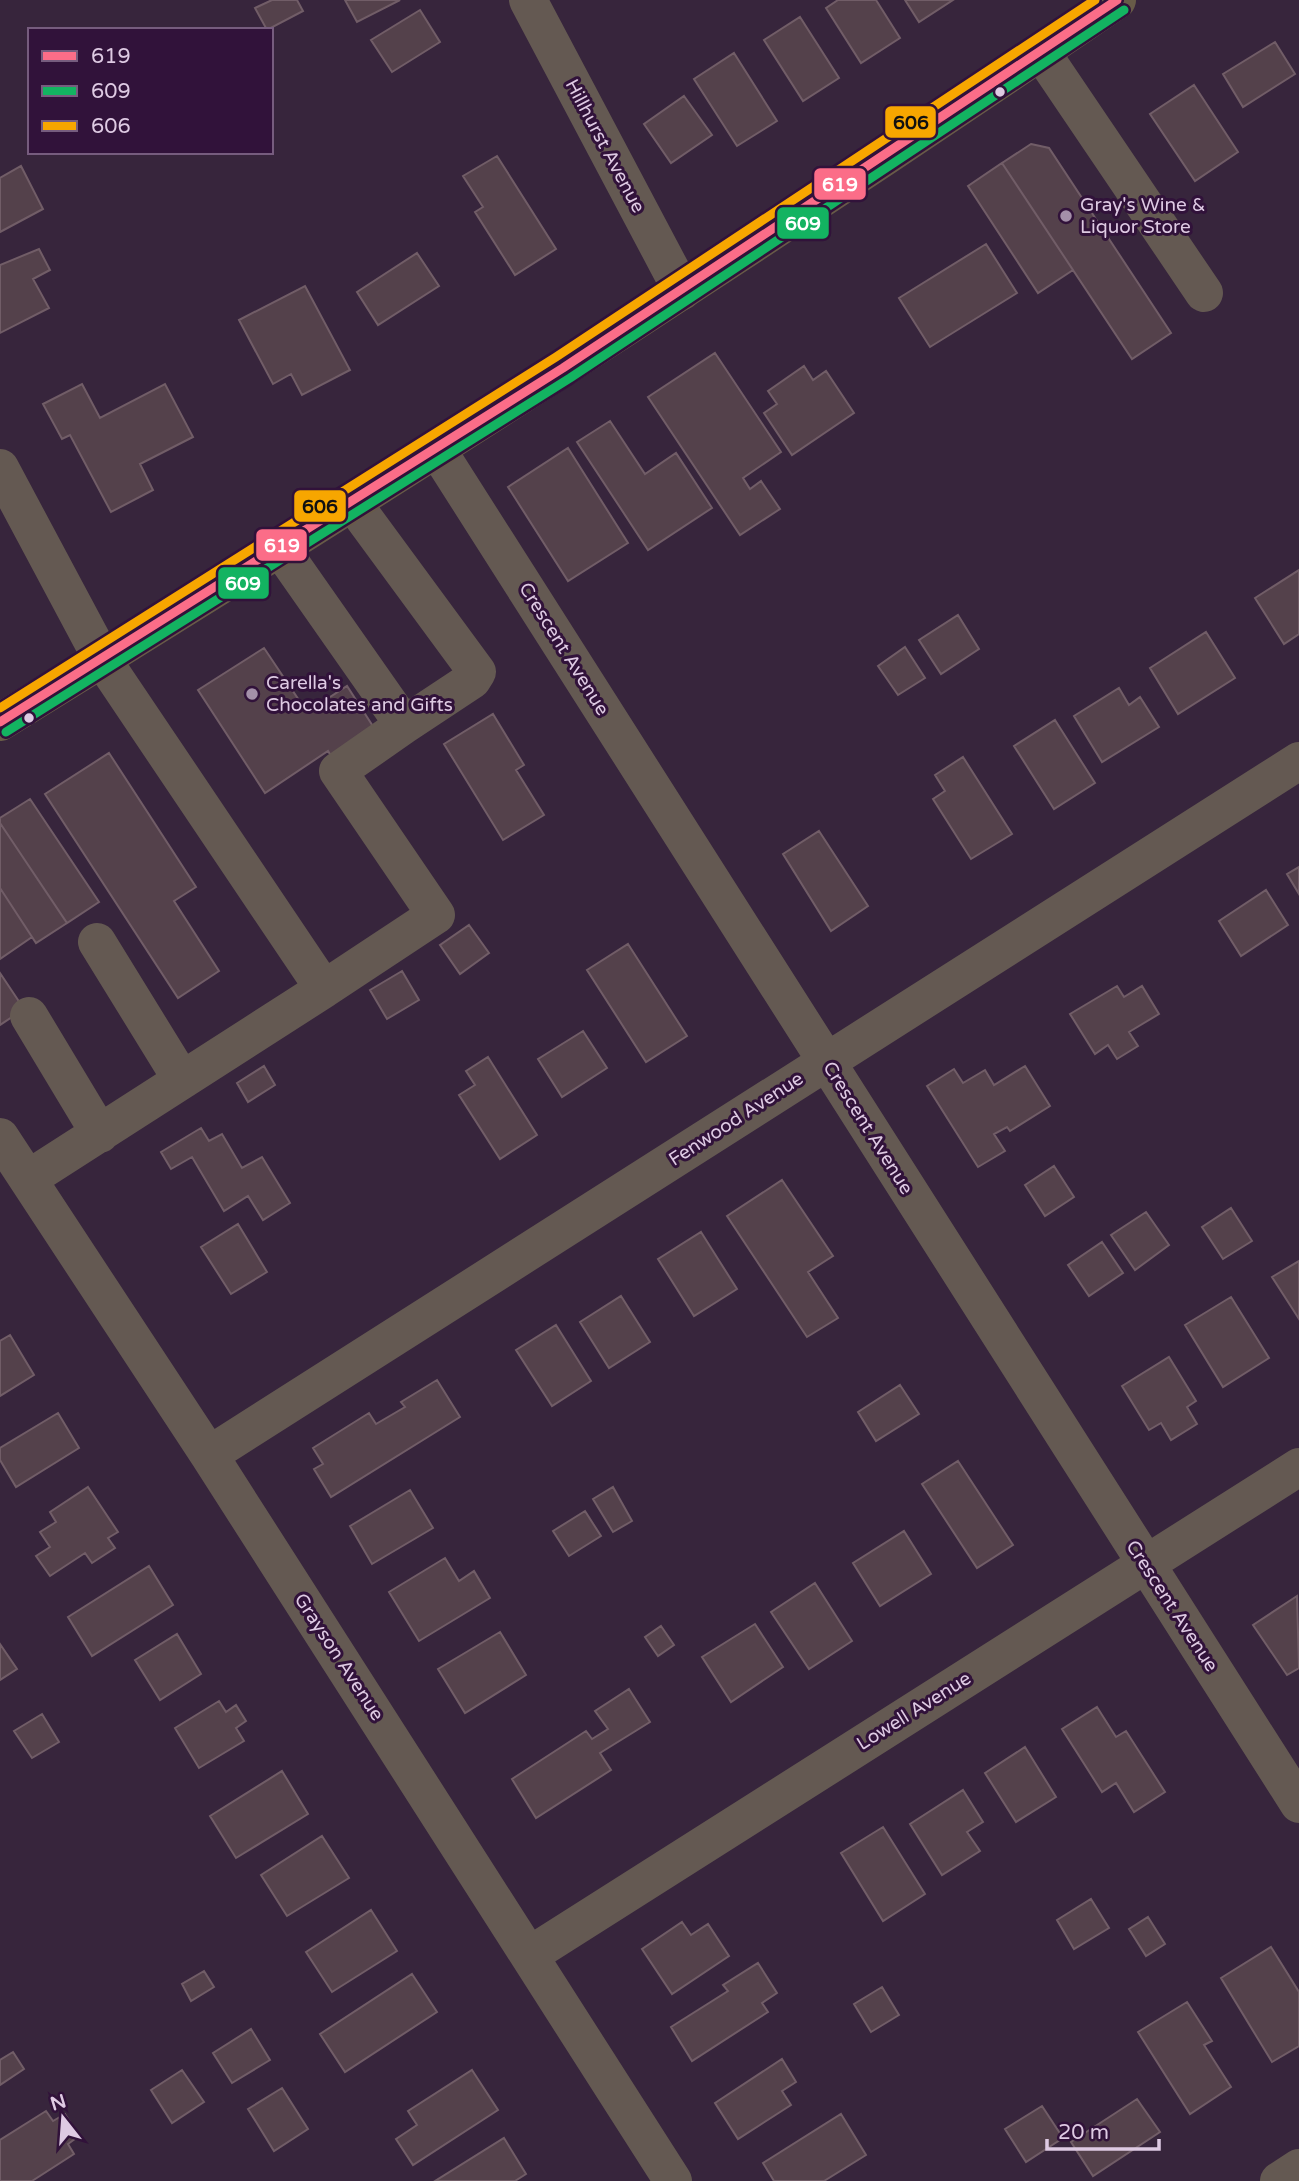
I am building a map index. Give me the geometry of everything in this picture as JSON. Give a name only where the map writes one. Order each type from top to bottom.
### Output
[{"type":"main road","points":[[0,722],[438,451],[1117,0]]},
{"type":"street","name":"Hillhurst Avenue","points":[[528,0],[682,291]]},
{"type":"street","points":[[1041,52],[1204,293]]},
{"type":"street","name":"Crescent Avenue","points":[[438,451],[1299,1804]]},
{"type":"street","points":[[0,468],[102,659],[324,989]]},
{"type":"street","points":[[28,1179],[436,915],[338,771],[472,680],[477,672],[352,502]]},
{"type":"street","points":[[280,548],[404,725]]},
{"type":"street","name":"Fenwood Avenue","points":[[209,1455],[1299,761]]},
{"type":"street","points":[[97,942],[182,1080]]},
{"type":"street","points":[[29,1016],[100,1133]]},
{"type":"street","name":"Grayson Avenue","points":[[0,1137],[209,1455],[673,2181]]},
{"type":"street","name":"Lowell Avenue","points":[[530,1955],[1299,1467]]},
{"type":"street","points":[[1279,2181],[1299,2168]]},
{"type":"building","points":[[272,0],[297,0],[303,11],[266,28],[255,8]]},
{"type":"building","points":[[345,0],[400,0],[357,22]]},
{"type":"building","points":[[838,0],[876,0],[900,38],[861,63],[826,8]]},
{"type":"building","points":[[905,0],[953,0],[919,22]]},
{"type":"building","points":[[420,10],[440,42],[392,72],[371,40]]},
{"type":"building","points":[[800,17],[839,78],[803,101],[764,40]]},
{"type":"building","points":[[1275,42],[1295,74],[1243,107],[1223,74]]},
{"type":"building","points":[[734,53],[777,121],[737,146],[694,79]]},
{"type":"building","points":[[1194,85],[1238,152],[1195,181],[1150,114]]},
{"type":"building","points":[[684,96],[712,135],[671,163],[644,124]]},
{"type":"building","name":"Gray's Wine & Liquor Store","points":[[1031,144],[1049,148],[1171,333],[1132,359],[1002,163]]},
{"type":"building","points":[[497,156],[556,249],[515,275],[475,212],[483,207],[463,176]]},
{"type":"building","points":[[1002,163],[1073,270],[1038,293],[968,186]]},
{"type":"building","points":[[21,166],[43,209],[0,232],[0,178]]},
{"type":"building","points":[[986,244],[1017,293],[930,347],[899,298]]},
{"type":"building","points":[[39,249],[50,270],[33,279],[49,308],[0,333],[0,265]]},
{"type":"building","points":[[417,253],[439,286],[378,325],[357,292]]},
{"type":"building","points":[[305,286],[350,370],[302,395],[291,374],[273,384],[239,320]]},
{"type":"building","points":[[715,353],[781,452],[743,478],[750,489],[761,481],[780,509],[740,535],[648,397]]},
{"type":"building","points":[[804,366],[813,380],[826,371],[854,413],[792,455],[764,413],[777,404],[768,391]]},
{"type":"building","points":[[82,384],[100,418],[165,384],[193,437],[140,464],[153,490],[111,512],[70,435],[62,439],[43,404]]},
{"type":"building","points":[[610,421],[645,474],[676,453],[712,508],[648,550],[577,442]]},
{"type":"building","points":[[568,448],[628,543],[568,581],[508,487]]},
{"type":"building","points":[[1299,570],[1299,634],[1284,644],[1255,598]]},
{"type":"building","points":[[958,615],[979,649],[941,674],[919,640]]},
{"type":"building","points":[[1206,632],[1235,678],[1178,714],[1150,668]]},
{"type":"building","points":[[905,647],[925,678],[898,695],[878,666]]},
{"type":"building","points":[[264,648],[307,712],[347,686],[376,731],[333,759],[328,751],[265,793],[198,690]]},
{"type":"building","points":[[1119,688],[1129,705],[1140,697],[1159,727],[1102,762],[1074,716]]},
{"type":"building","points":[[493,714],[524,765],[516,770],[544,815],[503,840],[444,744]]},
{"type":"building","points":[[1055,720],[1095,783],[1054,809],[1014,746]]},
{"type":"building","points":[[109,753],[196,887],[174,901],[219,971],[178,998],[45,794]]},
{"type":"building","points":[[963,757],[1012,834],[971,859],[933,799],[945,791],[935,775]]},
{"type":"building","points":[[30,799],[99,902],[67,923],[0,823],[0,818]]},
{"type":"building","points":[[0,823],[67,923],[36,943],[0,888]]},
{"type":"building","points":[[819,831],[868,906],[831,931],[783,854]]},
{"type":"building","points":[[1299,867],[1299,894],[1287,874]]},
{"type":"building","points":[[0,888],[32,937],[0,959]]},
{"type":"building","points":[[1266,890],[1288,925],[1241,956],[1219,921]]},
{"type":"building","points":[[469,925],[489,953],[460,974],[440,945]]},
{"type":"building","points":[[628,944],[687,1036],[646,1062],[587,970]]},
{"type":"building","points":[[402,971],[419,1000],[387,1019],[370,990]]},
{"type":"building","points":[[0,973],[24,1009],[0,1025]]},
{"type":"building","points":[[1117,986],[1124,997],[1142,986],[1159,1014],[1129,1032],[1138,1046],[1117,1059],[1108,1045],[1095,1054],[1070,1014]]},
{"type":"building","points":[[583,1031],[607,1068],[562,1097],[538,1059]]},
{"type":"building","points":[[488,1057],[537,1135],[500,1159],[459,1095],[475,1085],[466,1071]]},
{"type":"building","points":[[264,1066],[275,1085],[248,1102],[237,1083]]},
{"type":"building","points":[[1025,1066],[1050,1106],[1010,1131],[1007,1127],[994,1134],[1005,1151],[978,1167],[927,1086],[954,1069],[963,1083],[985,1070],[994,1085]]},
{"type":"building","points":[[201,1128],[209,1141],[222,1134],[242,1168],[262,1157],[290,1203],[263,1220],[248,1196],[224,1211],[192,1157],[171,1169],[161,1152]]},
{"type":"building","points":[[1054,1166],[1074,1197],[1045,1216],[1025,1185]]},
{"type":"building","points":[[782,1180],[833,1256],[808,1272],[838,1318],[807,1337],[727,1216]]},
{"type":"building","points":[[1231,1208],[1252,1241],[1223,1259],[1202,1227]]},
{"type":"building","points":[[1146,1212],[1169,1245],[1135,1270],[1111,1235]]},
{"type":"building","points":[[238,1224],[267,1272],[231,1294],[201,1247]]},
{"type":"building","points":[[701,1232],[737,1289],[694,1316],[658,1259]]},
{"type":"building","points":[[1102,1242],[1123,1273],[1089,1296],[1068,1265]]},
{"type":"building","points":[[1299,1261],[1299,1319],[1272,1277]]},
{"type":"building","points":[[621,1296],[650,1342],[609,1368],[580,1322]]},
{"type":"building","points":[[1231,1297],[1269,1358],[1223,1387],[1185,1325]]},
{"type":"building","points":[[556,1325],[591,1381],[552,1406],[516,1350]]},
{"type":"building","points":[[10,1335],[34,1375],[0,1396],[0,1341]]},
{"type":"building","points":[[1169,1357],[1196,1401],[1187,1407],[1197,1424],[1171,1440],[1161,1423],[1149,1430],[1122,1386]]},
{"type":"building","points":[[437,1380],[460,1417],[331,1497],[314,1469],[323,1464],[313,1448],[369,1413],[376,1424],[405,1407],[401,1402]]},
{"type":"building","points":[[900,1385],[919,1414],[876,1441],[858,1412]]},
{"type":"building","points":[[58,1413],[79,1448],[16,1487],[0,1460],[0,1448]]},
{"type":"building","points":[[958,1461],[1013,1545],[977,1568],[922,1484]]},
{"type":"building","points":[[88,1487],[118,1532],[108,1538],[115,1548],[92,1563],[85,1553],[50,1576],[36,1556],[50,1547],[40,1532],[56,1522],[50,1512]]},
{"type":"building","points":[[613,1487],[632,1521],[613,1532],[593,1499]]},
{"type":"building","points":[[410,1490],[433,1528],[372,1564],[350,1526]]},
{"type":"building","points":[[585,1511],[601,1536],[569,1556],[553,1531]]},
{"type":"building","points":[[904,1531],[931,1574],[880,1606],[853,1563]]},
{"type":"building","points":[[445,1558],[459,1581],[474,1571],[490,1598],[419,1641],[389,1592]]},
{"type":"building","points":[[149,1566],[173,1605],[92,1656],[68,1617]]},
{"type":"building","points":[[815,1583],[852,1641],[809,1669],[771,1612]]},
{"type":"building","points":[[1297,1596],[1299,1668],[1287,1675],[1253,1625]]},
{"type":"building","points":[[755,1624],[783,1667],[731,1702],[702,1657]]},
{"type":"building","points":[[661,1626],[674,1645],[658,1656],[645,1637]]},
{"type":"building","points":[[500,1632],[526,1675],[465,1713],[438,1669]]},
{"type":"building","points":[[177,1634],[201,1674],[160,1700],[135,1660]]},
{"type":"building","points":[[0,1644],[17,1669],[0,1680]]},
{"type":"building","points":[[629,1689],[650,1722],[600,1753],[611,1770],[536,1818],[512,1779],[586,1731],[592,1739],[608,1729],[595,1711]]},
{"type":"building","points":[[219,1701],[226,1712],[236,1705],[246,1721],[236,1728],[244,1741],[199,1768],[175,1728]]},
{"type":"building","points":[[1097,1707],[1116,1737],[1126,1731],[1165,1792],[1134,1812],[1116,1783],[1102,1792],[1062,1729]]},
{"type":"building","points":[[42,1714],[59,1742],[32,1758],[14,1731]]},
{"type":"building","points":[[1025,1747],[1056,1797],[1016,1822],[985,1773]]},
{"type":"building","points":[[282,1771],[308,1814],[236,1858],[210,1816]]},
{"type":"building","points":[[963,1790],[983,1822],[967,1832],[980,1851],[942,1875],[910,1824]]},
{"type":"building","points":[[883,1827],[925,1894],[883,1921],[841,1853]]},
{"type":"building","points":[[322,1836],[349,1878],[287,1916],[261,1875]]},
{"type":"building","points":[[1091,1899],[1109,1928],[1074,1949],[1057,1920]]},
{"type":"building","points":[[371,1910],[397,1951],[332,1992],[306,1952]]},
{"type":"building","points":[[1148,1917],[1165,1944],[1146,1956],[1129,1929]]},
{"type":"building","points":[[682,1922],[691,1935],[708,1924],[729,1956],[672,1994],[642,1949]]},
{"type":"building","points":[[1271,1947],[1299,1992],[1299,2046],[1272,2062],[1221,1978]]},
{"type":"building","points":[[758,1963],[777,1993],[762,2003],[768,2012],[692,2061],[671,2027],[728,1991],[723,1985]]},
{"type":"building","points":[[204,1971],[214,1987],[191,2001],[182,1984]]},
{"type":"building","points":[[412,1974],[437,2012],[345,2072],[320,2034]]},
{"type":"building","points":[[882,1987],[899,2015],[871,2032],[854,2004]]},
{"type":"building","points":[[1187,2002],[1212,2041],[1204,2045],[1231,2087],[1190,2114],[1138,2032]]},
{"type":"building","points":[[251,2029],[270,2060],[232,2083],[213,2053]]},
{"type":"building","points":[[13,2052],[24,2069],[0,2085],[0,2060]]},
{"type":"building","points":[[782,2059],[796,2082],[782,2091],[791,2105],[738,2139],[715,2103]]},
{"type":"building","points":[[182,2070],[204,2102],[172,2123],[151,2090]]},
{"type":"building","points":[[472,2070],[498,2110],[413,2165],[396,2139],[417,2125],[408,2111]]},
{"type":"building","points":[[282,2088],[308,2129],[274,2151],[248,2109]]},
{"type":"building","points":[[1137,2099],[1160,2132],[1093,2176],[1071,2142]]},
{"type":"building","points":[[1042,2106],[1063,2138],[1026,2162],[1005,2129]]},
{"type":"building","points":[[46,2111],[53,2121],[65,2114],[79,2136],[68,2144],[74,2154],[32,2181],[0,2181],[0,2140]]},
{"type":"building","points":[[841,2114],[866,2155],[824,2181],[774,2181],[763,2163]]},
{"type":"building","points":[[504,2138],[526,2174],[515,2181],[435,2181]]},
{"type":"transit line","name":"606","points":[[0,708],[556,357],[1095,0]]},
{"type":"transit line","name":"619","points":[[0,722],[563,368],[1117,0]]},
{"type":"transit line","name":"609","points":[[6,732],[570,378],[1124,10]]},
{"type":"place","name":"Gray's Wine & Liquor Store","points":[[1066,216]]},
{"type":"place","name":"Carella's Chocolates and Gifts","points":[[252,694]]}]
